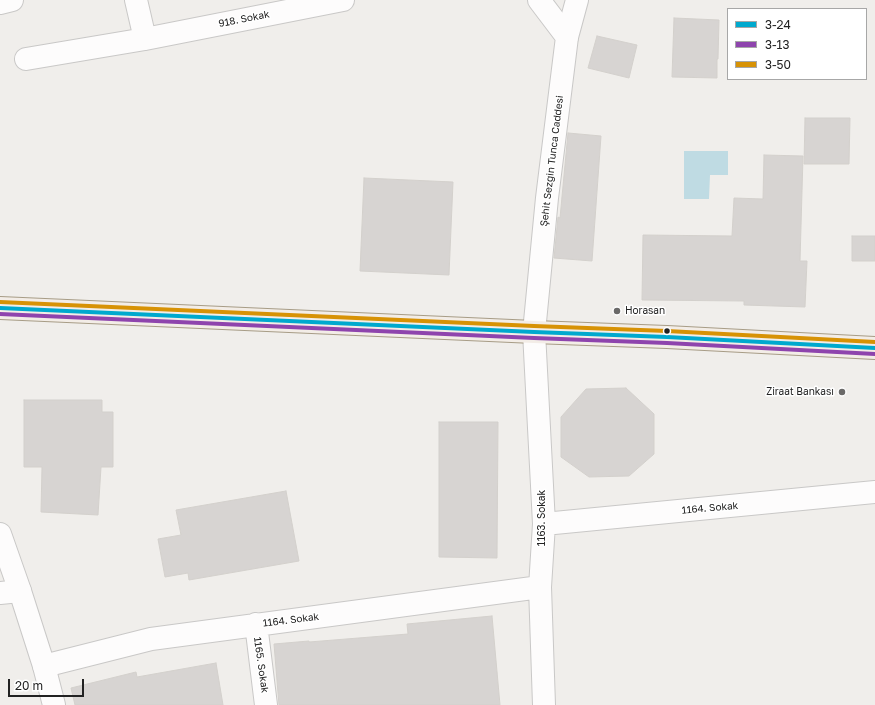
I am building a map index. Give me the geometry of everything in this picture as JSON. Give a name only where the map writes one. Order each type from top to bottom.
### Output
[{"type":"main road","points":[[0,308],[534,332],[668,336],[875,348]]},
{"type":"street","points":[[0,3],[12,0]]},
{"type":"street","points":[[136,0],[144,39]]},
{"type":"street","name":"918. Sokak","points":[[26,59],[144,39],[343,0]]},
{"type":"street","points":[[539,0],[567,37]]},
{"type":"street","name":"Şehit Sezgin Tunca Caddesi","points":[[534,332],[547,198],[567,37],[577,0]]},
{"type":"street","name":"1163. Sokak","points":[[534,332],[544,524],[540,587],[544,705]]},
{"type":"street","name":"1164. Sokak","points":[[544,524],[875,492]]},
{"type":"street","points":[[0,534],[10,592],[44,666],[54,705]]},
{"type":"street","name":"1164. Sokak","points":[[44,666],[150,639],[540,587]]},
{"type":"street","name":"1165. Sokak","points":[[256,624],[266,705]]},
{"type":"water","points":[[684,151],[728,151],[728,175],[710,175],[709,199],[684,199]]},
{"type":"building","points":[[674,18],[719,20],[717,78],[672,77]]},
{"type":"building","points":[[597,36],[637,45],[629,78],[588,68]]},
{"type":"building","points":[[805,118],[850,118],[849,164],[804,164]]},
{"type":"building","points":[[568,133],[601,136],[592,261],[554,258],[558,217],[560,218]]},
{"type":"building","points":[[764,155],[803,156],[800,261],[807,261],[805,307],[744,305],[744,301],[642,300],[643,235],[732,236],[734,198],[763,199]]},
{"type":"building","points":[[364,178],[453,182],[449,275],[360,271]]},
{"type":"building","points":[[852,236],[875,236],[875,261],[852,261]]},
{"type":"building","points":[[626,388],[654,414],[654,454],[629,476],[589,477],[561,457],[561,417],[586,389]]},
{"type":"building","points":[[24,400],[102,400],[102,412],[113,412],[113,467],[101,467],[98,515],[41,512],[42,467],[24,467]]},
{"type":"building","points":[[439,422],[498,422],[497,558],[439,557]]},
{"type":"building","points":[[286,491],[299,561],[189,580],[188,573],[165,577],[158,539],[181,535],[176,510]]},
{"type":"building","points":[[492,616],[500,705],[279,705],[274,644],[408,634],[407,624]]},
{"type":"building","points":[[216,663],[223,705],[75,705],[71,688],[136,672],[137,677]]},
{"type":"transit line","name":"3-50","points":[[0,302],[667,331],[875,342]]},
{"type":"transit line","name":"3-24","points":[[0,308],[667,337],[875,348]]},
{"type":"transit line","name":"3-13","points":[[0,314],[667,343],[875,354]]},
{"type":"place","name":"Horasan","points":[[617,311]]},
{"type":"place","name":"Ziraat Bankası","points":[[842,392]]}]
